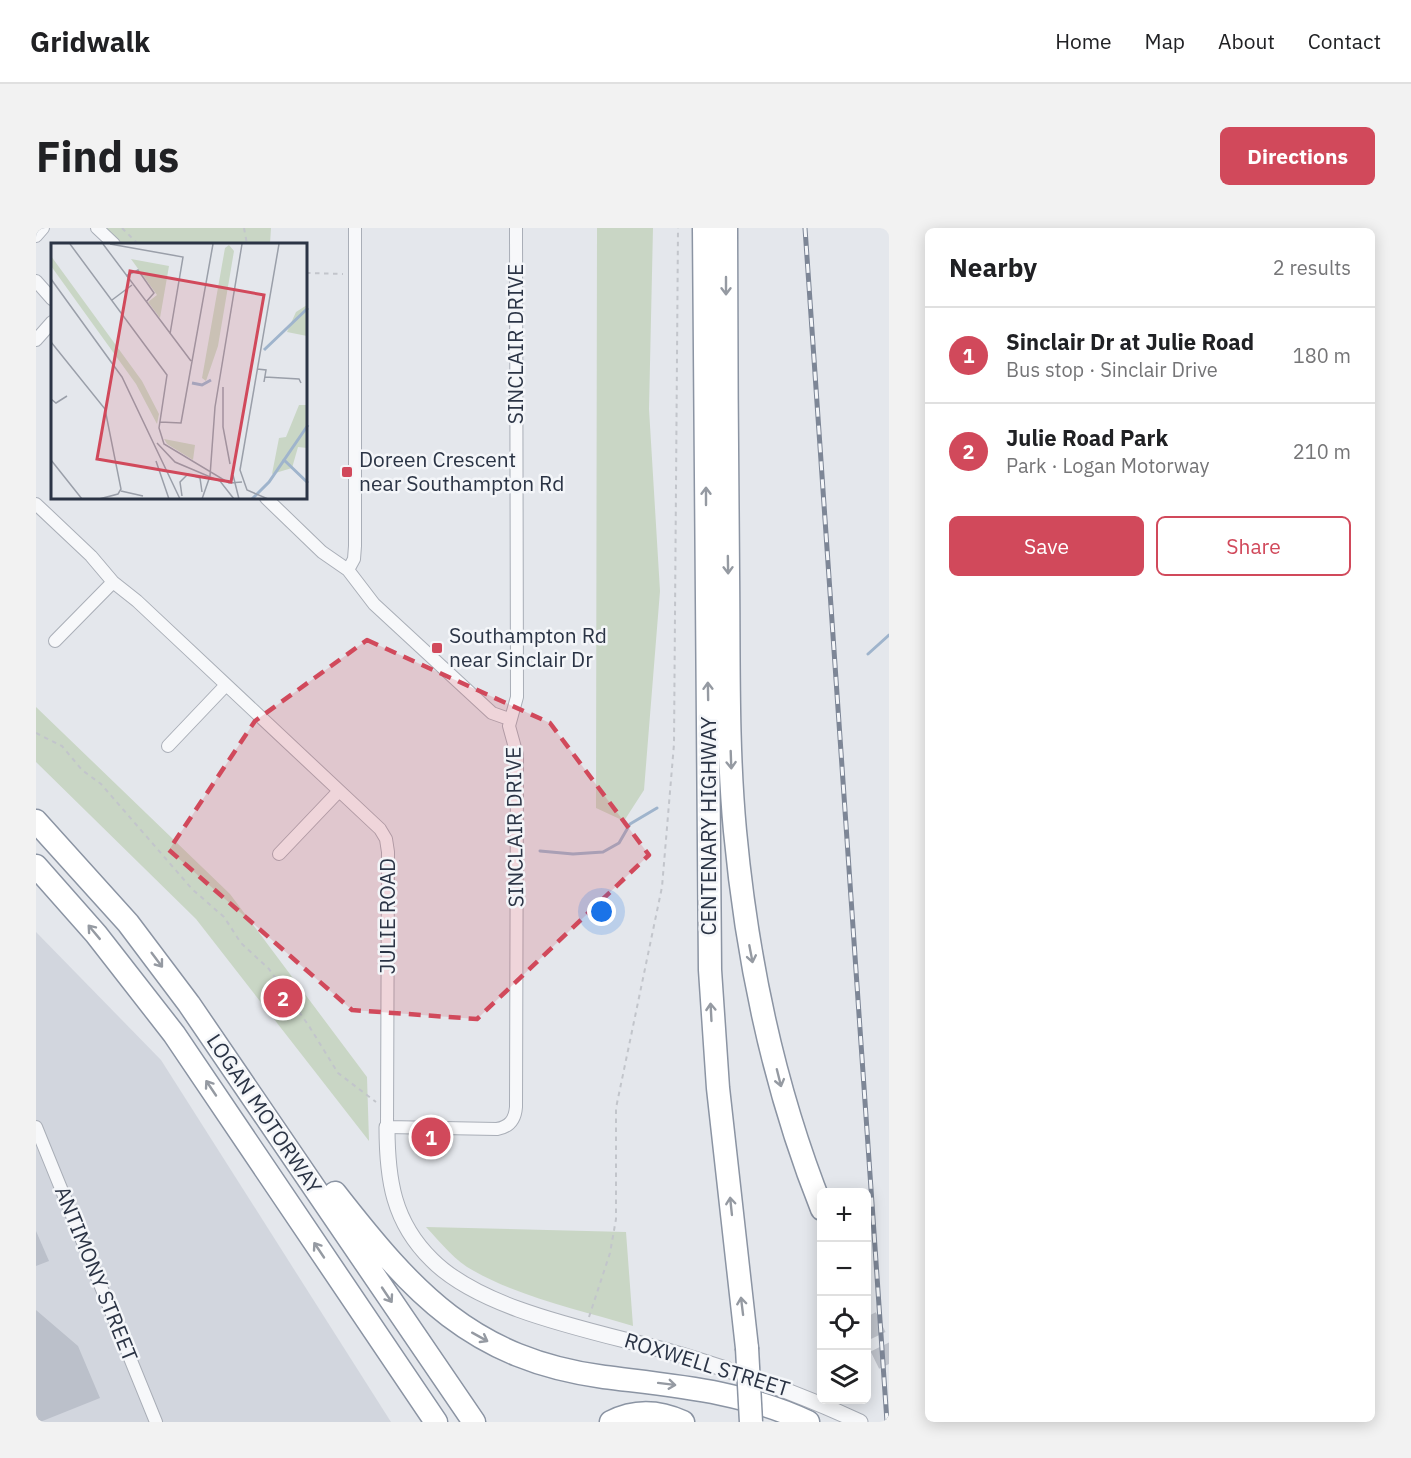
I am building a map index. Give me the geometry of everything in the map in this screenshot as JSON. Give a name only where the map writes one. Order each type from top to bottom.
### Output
[{"type":"highway","name":"CENTENARY HIGHWAY","points":[[704,228],[710,982],[718,1088],[747,1348],[751,1422]]},
{"type":"highway","name":"CENTENARY HIGHWAY","points":[[726,228],[730,714],[735,830],[747,935],[765,1022],[782,1090],[817,1194]]},
{"type":"highway","name":"LOGAN MOTORWAY","points":[[36,821],[129,922],[189,1004],[474,1422]]},
{"type":"highway","name":"LOGAN MOTORWAY","points":[[36,866],[96,934],[174,1034],[436,1422]]},
{"type":"highway","points":[[284,1142],[302,1152],[385,1257],[416,1290],[447,1316],[483,1339],[518,1356],[559,1369],[715,1391],[762,1403],[808,1422]]},
{"type":"highway","points":[[400,1370],[400,1387],[423,1422]]},
{"type":"highway","points":[[611,1422],[627,1415],[650,1413],[682,1422]]},
{"type":"street","points":[[36,236],[44,228]]},
{"type":"street","points":[[97,228],[113,243]]},
{"type":"street","points":[[348,570],[355,553],[355,228]]},
{"type":"street","name":"SINCLAIR DRIVE","points":[[387,1127],[497,1130],[507,1125],[515,1116],[517,755],[509,719],[515,706],[517,688],[516,228]]},
{"type":"street","points":[[36,281],[51,298]]},
{"type":"street","points":[[36,340],[51,323]]},
{"type":"street","points":[[268,500],[322,552],[348,570],[368,598],[492,713],[509,719]]},
{"type":"street","name":"JULIE ROAD","points":[[36,504],[91,556],[113,582],[380,829],[388,852],[387,1167],[393,1195],[404,1222],[432,1260],[450,1277],[483,1296],[586,1325]]},
{"type":"street","points":[[55,641],[113,582]]},
{"type":"street","points":[[168,746],[226,685]]},
{"type":"street","points":[[279,854],[338,792]]},
{"type":"street","name":"ANTIMONY STREET","points":[[36,1126],[156,1422]]},
{"type":"street","name":"ROXWELL STREET","points":[[586,1325],[768,1381],[860,1422]]},
{"type":"path","points":[[122,228],[137,243]]},
{"type":"path","points":[[244,228],[247,243]]},
{"type":"path","points":[[586,1325],[610,1253],[616,1218],[616,1108],[653,938],[669,827],[674,744],[678,228]]},
{"type":"path","points":[[308,273],[355,274]]},
{"type":"path","points":[[36,733],[62,746],[82,770],[101,784],[192,889],[224,917],[241,943],[269,969],[309,1026],[338,1073],[376,1102]]},
{"type":"highlighted area","points":[[367,640],[550,723],[649,855],[477,1019],[352,1010],[169,850],[255,721]]},
{"type":"shaded area","points":[[36,932],[161,1060],[391,1422],[36,1422]]},
{"type":"green space","points":[[106,228],[271,228],[270,243],[122,243]]},
{"type":"green space","points":[[597,228],[653,228],[649,409],[660,591],[644,790],[624,821],[596,808]]},
{"type":"green space","points":[[36,707],[230,894],[367,1077],[369,1141],[196,919],[36,762]]},
{"type":"green space","points":[[426,1227],[626,1232],[633,1326],[532,1296],[492,1280],[461,1262]]},
{"type":"building","points":[[36,1231],[49,1261],[36,1266]]},
{"type":"building","points":[[36,1310],[78,1346],[100,1398],[40,1422],[36,1422]]},
{"type":"waterway","points":[[868,654],[889,635]]},
{"type":"waterway","points":[[540,851],[573,854],[603,852],[619,843],[630,824],[657,808]]},
{"type":"tunnel","points":[[871,1327],[889,1364]]},
{"type":"railway","points":[[805,228],[887,1422]]},
{"type":"place","name":"Doreen Crescent near Southampton Rd","points":[[347,472]]},
{"type":"place","name":"Southampton Rd near Sinclair Dr","points":[[437,648]]},
{"type":"place","name":"Julie Road Park","points":[[283,998]]},
{"type":"place","name":"Sinclair Dr at Julie Road","points":[[431,1137]]}]
